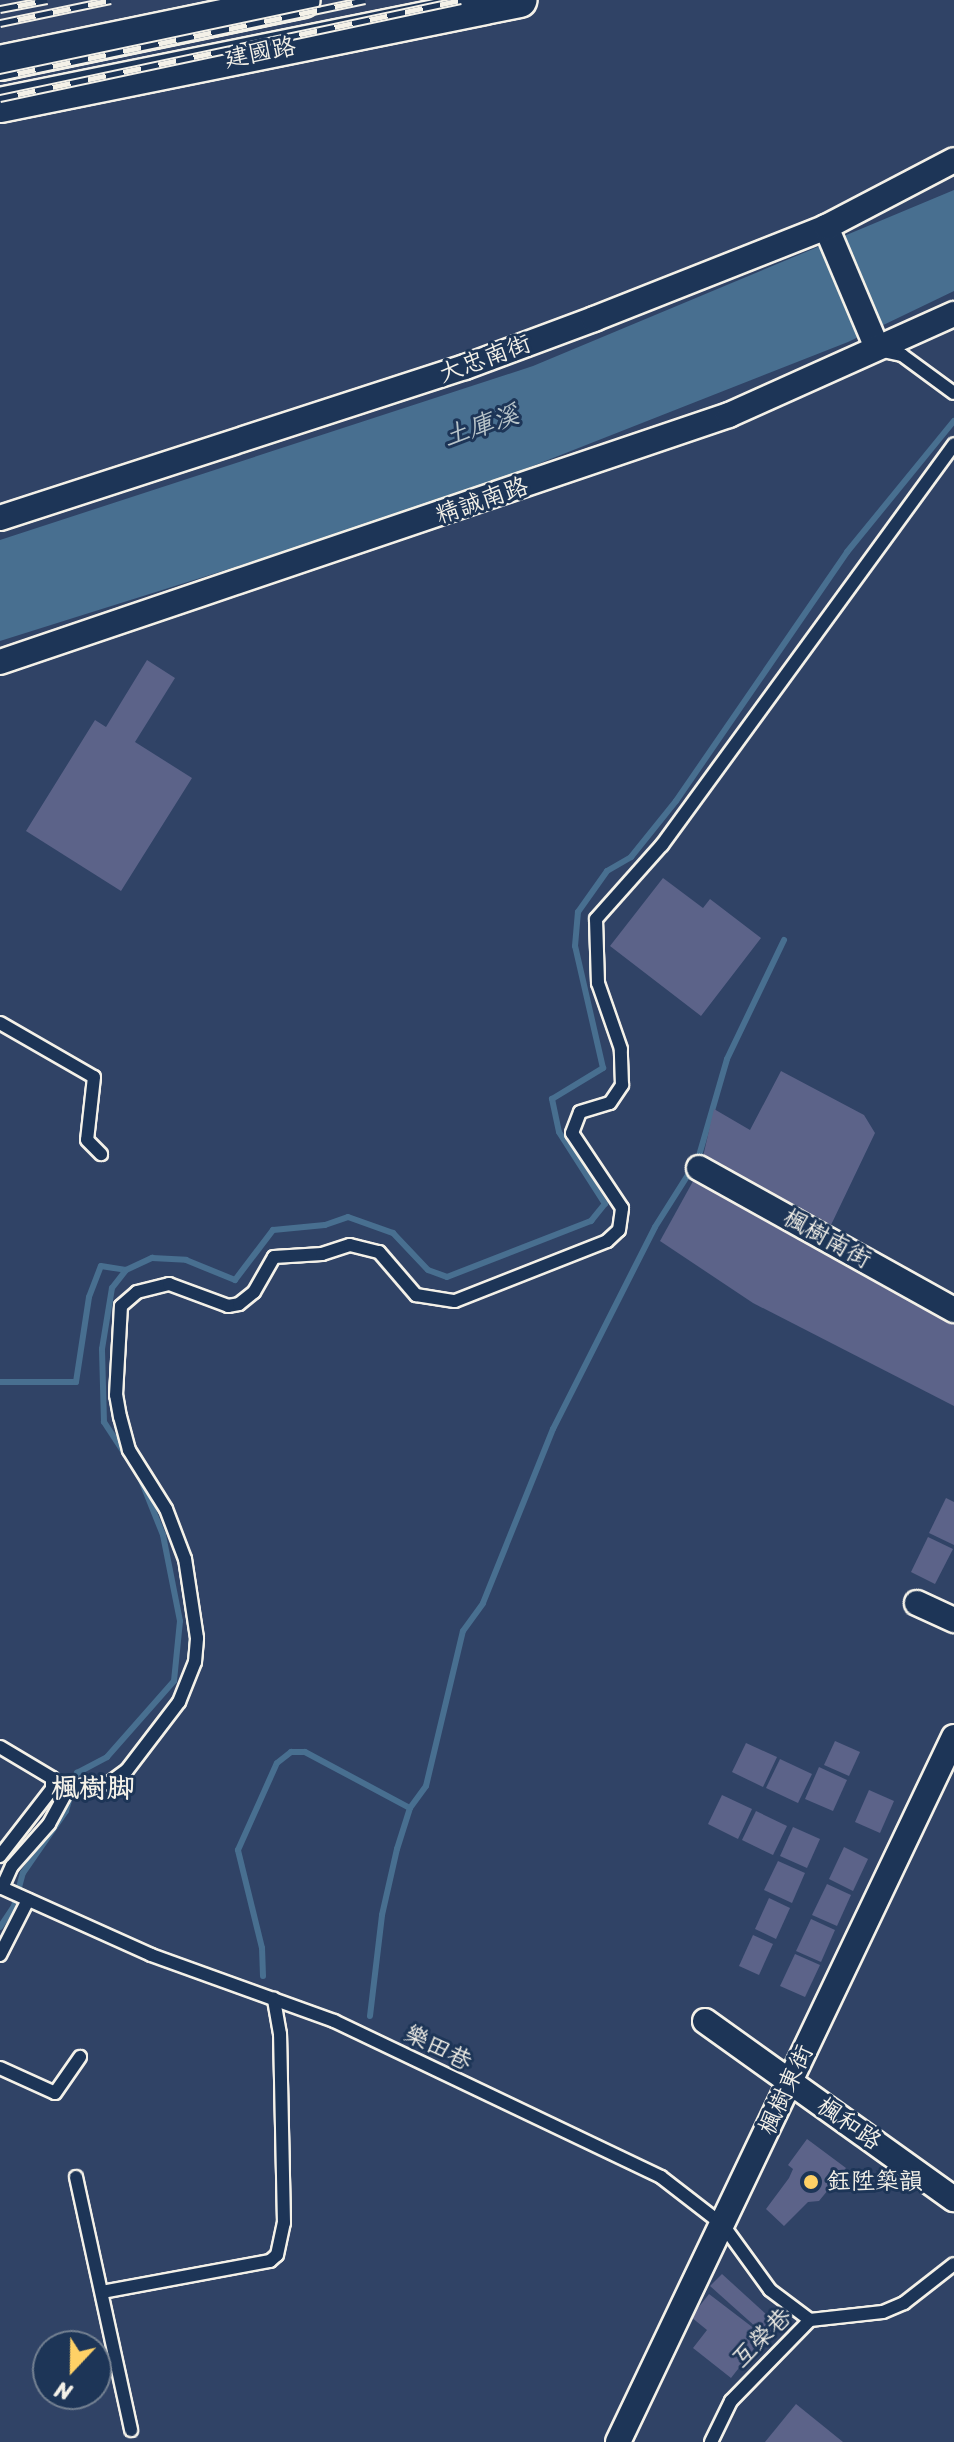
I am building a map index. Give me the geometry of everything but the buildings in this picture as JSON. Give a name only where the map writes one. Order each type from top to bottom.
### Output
[{"type":"main road","name":"建國路","points":[[0,63],[303,0]]},
{"type":"main road","name":"建國路","points":[[0,105],[520,0]]},
{"type":"street","name":"大忠南街","points":[[0,518],[465,367],[826,227],[954,160]]},
{"type":"street","points":[[826,227],[877,347]]},
{"type":"street","name":"精誠南路","points":[[0,662],[729,415],[954,314]]},
{"type":"street","name":"楓樹南街","points":[[699,1168],[954,1310]]},
{"type":"street","points":[[917,1603],[954,1620]]},
{"type":"street","name":"楓樹東街","points":[[618,2442],[954,1737]]},
{"type":"street","name":"楓和路","points":[[705,2021],[954,2199]]},
{"type":"lane","points":[[877,347],[902,355],[954,393]]},
{"type":"lane","points":[[1,1888],[12,1866],[49,1824],[69,1787],[109,1783],[127,1770],[179,1702],[195,1662],[197,1638],[185,1559],[166,1509],[129,1450],[120,1417],[116,1395],[121,1306],[137,1292],[169,1284],[228,1306],[239,1304],[254,1292],[274,1257],[322,1254],[350,1245],[379,1252],[416,1295],[455,1301],[607,1241],[619,1230],[622,1208],[572,1133],[580,1112],[610,1103],[622,1085],[621,1049],[598,983],[596,919],[662,845],[954,444]]},
{"type":"lane","points":[[0,1023],[94,1077],[87,1140],[101,1154]]},
{"type":"lane","points":[[0,1747],[52,1778],[52,1789],[0,1856]]},
{"type":"lane","name":"樂田巷","points":[[1,1888],[151,1955],[334,2021],[661,2177],[723,2225],[770,2290],[810,2320]]},
{"type":"lane","points":[[0,1955],[28,1900]]},
{"type":"lane","points":[[102,2292],[270,2261],[277,2255],[284,2223],[280,2034],[274,1999]]},
{"type":"lane","points":[[0,2068],[55,2093],[80,2057]]},
{"type":"lane","points":[[76,2177],[131,2430]]},
{"type":"lane","name":"互榮巷","points":[[711,2442],[731,2401],[810,2320],[883,2312],[904,2303],[954,2264]]},
{"type":"water","name":"土庫溪","points":[[954,190],[954,291],[848,342],[436,504],[0,641],[0,540],[533,366]]},
{"type":"waterway","points":[[127,1457],[104,1422],[102,1349],[112,1288],[126,1270],[152,1258],[186,1260],[235,1280],[273,1230],[325,1225],[348,1217],[393,1233],[428,1270],[447,1277],[591,1221],[605,1204],[559,1132],[552,1099],[603,1068],[575,946],[578,912],[607,871],[631,857],[676,801],[847,552],[954,421]]},
{"type":"waterway","points":[[370,2016],[382,1915],[397,1849],[410,1808],[426,1786],[463,1631],[483,1603],[553,1429],[655,1227],[698,1159],[727,1059],[784,940]]},
{"type":"waterway","points":[[0,1382],[76,1382],[89,1297],[101,1266],[126,1270]]},
{"type":"waterway","points":[[0,1927],[14,1906],[23,1873],[66,1811],[77,1773],[107,1757],[174,1681],[180,1621],[163,1535],[141,1480]]},
{"type":"waterway","points":[[263,1976],[262,1948],[238,1850],[277,1763],[291,1752],[305,1752],[410,1808]]},
{"type":"railway","points":[[0,9],[47,0]]},
{"type":"railway","points":[[0,23],[111,0]]},
{"type":"railway","points":[[0,77],[365,0]]},
{"type":"railway","points":[[0,98],[461,0]]},
{"type":"place","name":"鈺陞築韻","points":[[811,2182]]},
{"type":"district","name":"楓樹脚","points":[[93,1788]]}]
